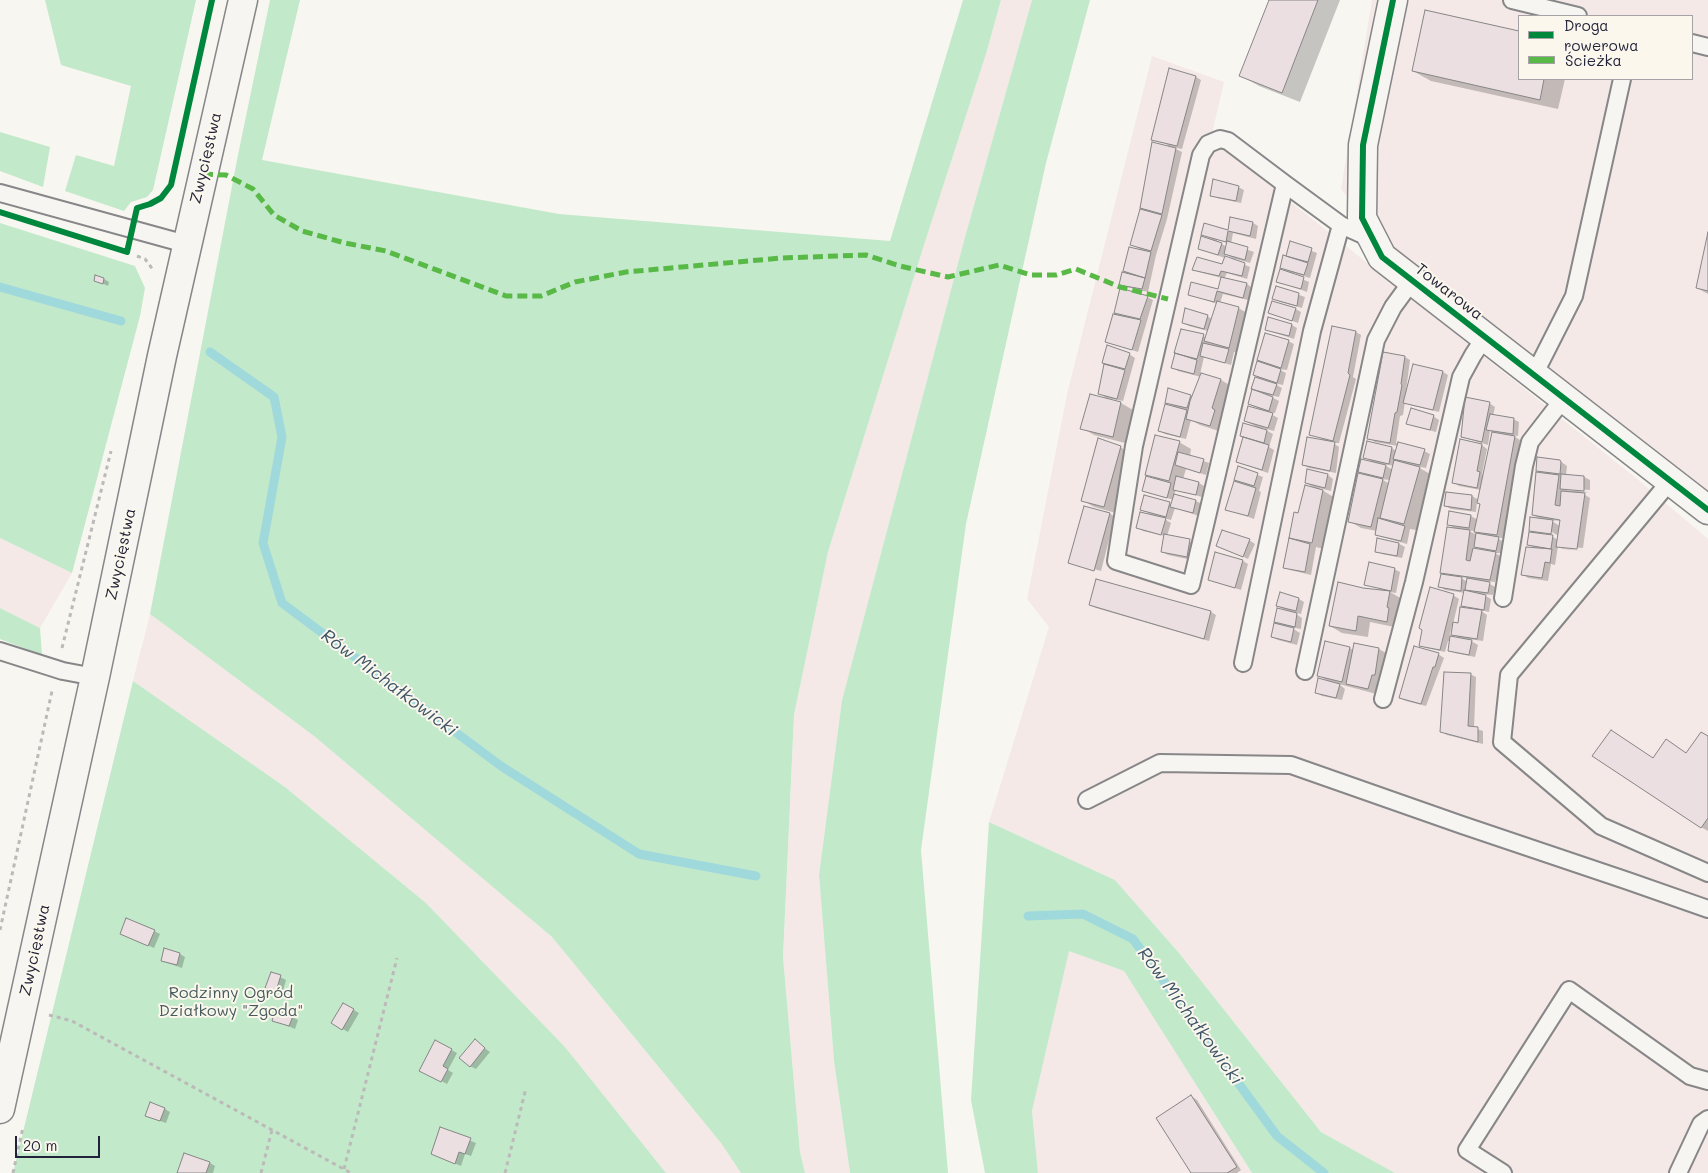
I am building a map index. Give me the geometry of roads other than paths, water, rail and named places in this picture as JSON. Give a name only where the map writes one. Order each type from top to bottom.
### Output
[{"type":"main road","name":"Zwycięstwa","points":[[0,1109],[95,677],[186,244],[243,0]]},
{"type":"main road","name":"Towarowa","points":[[1393,0],[1363,145],[1362,218],[1382,257],[1708,510]]},
{"type":"lane","points":[[1512,0],[1574,15]]},
{"type":"lane","points":[[1693,43],[1708,47]]},
{"type":"lane","points":[[1534,375],[1574,296],[1622,80]]},
{"type":"lane","points":[[1285,184],[1192,585],[1116,561],[1134,446],[1201,155],[1208,144],[1220,139],[1228,141],[1341,225],[1372,239]]},
{"type":"lane","points":[[0,194],[186,244]]},
{"type":"lane","points":[[1243,663],[1312,331],[1341,225]]},
{"type":"lane","points":[[1305,671],[1376,340],[1393,307],[1412,281]]},
{"type":"lane","points":[[1383,699],[1414,582],[1461,377],[1485,337]]},
{"type":"lane","points":[[1503,598],[1524,466],[1530,442],[1564,398]]},
{"type":"lane","points":[[1671,480],[1509,676],[1502,742],[1602,826],[1708,873]]},
{"type":"lane","points":[[0,651],[57,669],[95,677]]},
{"type":"lane","points":[[1086,800],[1160,763],[1291,765],[1708,909]]},
{"type":"lane","points":[[1503,1173],[1467,1150],[1569,990],[1690,1076],[1708,1081]]},
{"type":"lane","points":[[1678,1173],[1701,1124],[1708,1119]]},
{"type":"waterway","name":"Rów Michałkowicki","points":[[0,287],[121,321]]},
{"type":"waterway","name":"Rów Michałkowicki","points":[[210,352],[274,397],[282,437],[263,543],[282,603],[501,766],[639,854],[756,876]]},
{"type":"waterway","name":"Rów Michałkowicki","points":[[1028,916],[1083,914],[1133,939],[1277,1136],[1324,1173]]},
{"type":"park label","name":"Rodzinny Ogród Działkowy \"Zgoda\"","points":[[231,1002]]}]
